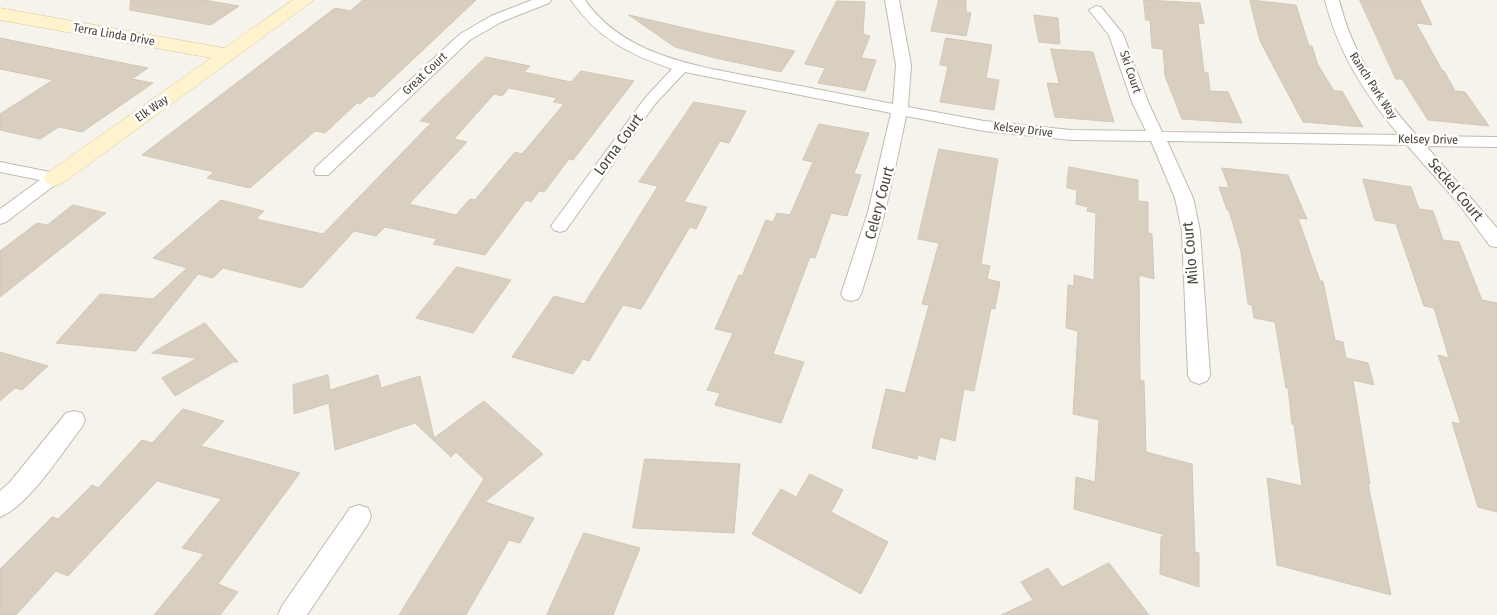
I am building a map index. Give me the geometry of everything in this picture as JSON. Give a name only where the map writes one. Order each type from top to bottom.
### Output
[{"type":"street","name":"Elk Way","points":[[0,218],[305,0]]},
{"type":"street","name":"Great Court","points":[[322,170],[466,37],[496,18],[544,0]]},
{"type":"street","name":"Kelsey Drive","points":[[578,0],[592,20],[615,38],[646,54],[682,67],[1013,130],[1070,136],[1497,142]]},
{"type":"street","name":"Celery Court","points":[[850,294],[870,241],[888,178],[900,110],[904,77],[902,54],[892,21],[892,0]]},
{"type":"street","name":"Ranch Park Way","points":[[1332,0],[1340,29],[1352,54],[1368,82],[1412,140]]},
{"type":"street","name":"Ski Court","points":[[1096,10],[1116,34],[1140,102],[1157,138]]},
{"type":"street","name":"Terra Linda Drive","points":[[0,14],[228,55]]},
{"type":"street","name":"Lorna Court","points":[[560,226],[650,101],[682,67]]},
{"type":"street","name":"Milo Court","points":[[1157,138],[1184,198],[1190,231],[1199,374]]},
{"type":"street","name":"Seckel Court","points":[[1412,140],[1465,200],[1497,241]]},
{"type":"street","points":[[0,167],[54,178]]},
{"type":"street","points":[[0,506],[18,490],[74,420]]},
{"type":"street","points":[[291,615],[359,516]]},
{"type":"building","points":[[131,0],[204,0],[239,6],[211,25],[130,10]]},
{"type":"building","points":[[363,0],[476,0],[373,97],[369,96],[360,104],[357,103],[325,133],[315,131],[250,188],[207,178],[214,172],[142,155],[335,8],[350,11]]},
{"type":"building","points":[[939,0],[966,0],[966,12],[971,13],[966,36],[931,31]]},
{"type":"building","points":[[1144,0],[1200,3],[1204,24],[1198,23],[1204,72],[1208,73],[1210,91],[1228,92],[1242,123],[1182,119],[1165,76],[1163,49],[1152,48],[1150,20],[1146,20]]},
{"type":"building","points":[[1250,0],[1296,5],[1309,46],[1312,46],[1318,65],[1334,91],[1342,91],[1363,127],[1303,122],[1260,41]]},
{"type":"building","points":[[1360,0],[1420,0],[1432,25],[1416,23],[1455,91],[1465,92],[1489,126],[1428,120],[1402,79],[1396,79]]},
{"type":"building","points":[[837,1],[865,2],[863,34],[870,36],[861,58],[876,60],[865,91],[818,83],[825,68],[805,64]]},
{"type":"building","points":[[629,15],[795,51],[781,72],[715,58],[675,47]]},
{"type":"building","points":[[1034,15],[1058,18],[1060,44],[1039,42]]},
{"type":"building","points":[[0,38],[148,68],[132,79],[153,83],[82,132],[59,127],[40,139],[0,130],[0,114],[53,80],[0,69]]},
{"type":"building","points":[[946,38],[992,45],[986,78],[999,80],[994,110],[940,102],[948,66],[940,65]]},
{"type":"building","points":[[1051,49],[1093,52],[1114,122],[1055,117],[1047,83],[1059,84]]},
{"type":"building","points":[[486,57],[530,66],[524,72],[571,82],[581,71],[634,81],[573,160],[569,159],[544,192],[539,191],[531,202],[526,200],[485,255],[433,244],[437,239],[385,227],[376,236],[354,231],[302,288],[223,268],[213,278],[198,274],[136,351],[56,343],[100,294],[153,299],[187,268],[153,258],[221,200],[264,211],[256,219],[323,234],[431,123],[420,121]],"holes":[[[509,88],[557,98],[553,102],[564,104],[522,154],[515,152],[475,200],[470,199],[456,215],[409,204],[467,142],[454,139],[494,94],[502,96]]]},
{"type":"building","points":[[694,102],[746,111],[729,143],[720,141],[684,202],[707,207],[696,229],[690,227],[641,309],[623,305],[589,361],[583,359],[573,374],[512,357],[554,296],[584,304],[658,186],[639,182]]},
{"type":"building","points":[[819,124],[869,133],[854,174],[861,175],[847,216],[831,213],[815,258],[810,257],[773,354],[804,362],[781,423],[715,405],[720,393],[707,390],[733,333],[715,329],[739,275],[742,276],[766,220],[773,222],[777,213],[790,215],[813,162],[803,160]]},
{"type":"building","points":[[939,149],[998,159],[981,264],[990,266],[987,279],[1000,282],[995,309],[991,308],[974,391],[964,389],[955,441],[940,437],[935,460],[918,455],[917,459],[872,448],[886,389],[905,393],[929,305],[922,304],[939,243],[918,239]]},
{"type":"building","points":[[1069,167],[1138,180],[1138,201],[1148,202],[1148,233],[1152,234],[1154,279],[1139,275],[1140,380],[1144,381],[1146,452],[1192,464],[1195,552],[1199,553],[1199,587],[1160,574],[1161,537],[1165,535],[1074,509],[1076,477],[1095,482],[1099,420],[1073,414],[1078,331],[1066,328],[1068,285],[1074,286],[1074,275],[1094,280],[1096,213],[1087,211],[1088,207],[1076,204],[1077,190],[1067,188]]},
{"type":"building","points":[[1222,168],[1288,175],[1307,219],[1298,218],[1320,281],[1323,281],[1335,340],[1343,342],[1346,358],[1368,363],[1374,385],[1353,380],[1370,484],[1368,484],[1391,595],[1277,565],[1267,478],[1302,486],[1294,425],[1292,424],[1288,388],[1286,388],[1275,322],[1254,318],[1252,305],[1248,304],[1241,252],[1229,210],[1227,210],[1219,187],[1229,188]]},
{"type":"building","points":[[1363,179],[1411,187],[1419,209],[1433,211],[1443,240],[1459,242],[1482,300],[1497,303],[1497,512],[1478,507],[1452,422],[1461,424],[1438,355],[1449,358],[1434,308],[1424,306],[1396,224],[1375,220]]},
{"type":"building","points":[[73,205],[106,213],[0,297],[0,251],[37,223],[47,225]]},
{"type":"building","points":[[457,267],[511,280],[473,333],[416,318]]},
{"type":"building","points":[[205,323],[238,362],[233,362],[175,396],[162,378],[197,358],[152,353]]},
{"type":"building","points":[[0,352],[48,366],[22,390],[15,388],[0,401]]},
{"type":"building","points":[[328,375],[330,390],[378,375],[381,388],[420,376],[434,438],[484,401],[543,454],[485,502],[534,518],[520,543],[509,540],[466,615],[399,615],[484,479],[456,452],[451,457],[415,423],[335,450],[329,403],[294,414],[293,385]]},
{"type":"building","points":[[183,409],[224,421],[201,446],[300,473],[218,584],[238,592],[220,615],[154,615],[204,554],[182,548],[221,499],[157,481],[68,576],[56,571],[16,615],[0,615],[0,569],[52,517],[58,519],[92,485],[98,488],[142,440],[152,443]]},
{"type":"building","points":[[645,459],[740,464],[734,533],[633,528]]},
{"type":"building","points":[[810,474],[843,490],[831,512],[888,542],[861,594],[752,534],[781,489],[796,497]]},
{"type":"building","points":[[584,533],[640,548],[613,615],[547,615]]},
{"type":"building","points":[[1109,563],[1149,615],[1001,615],[1033,600],[1021,582],[1048,568],[1062,587]]}]
